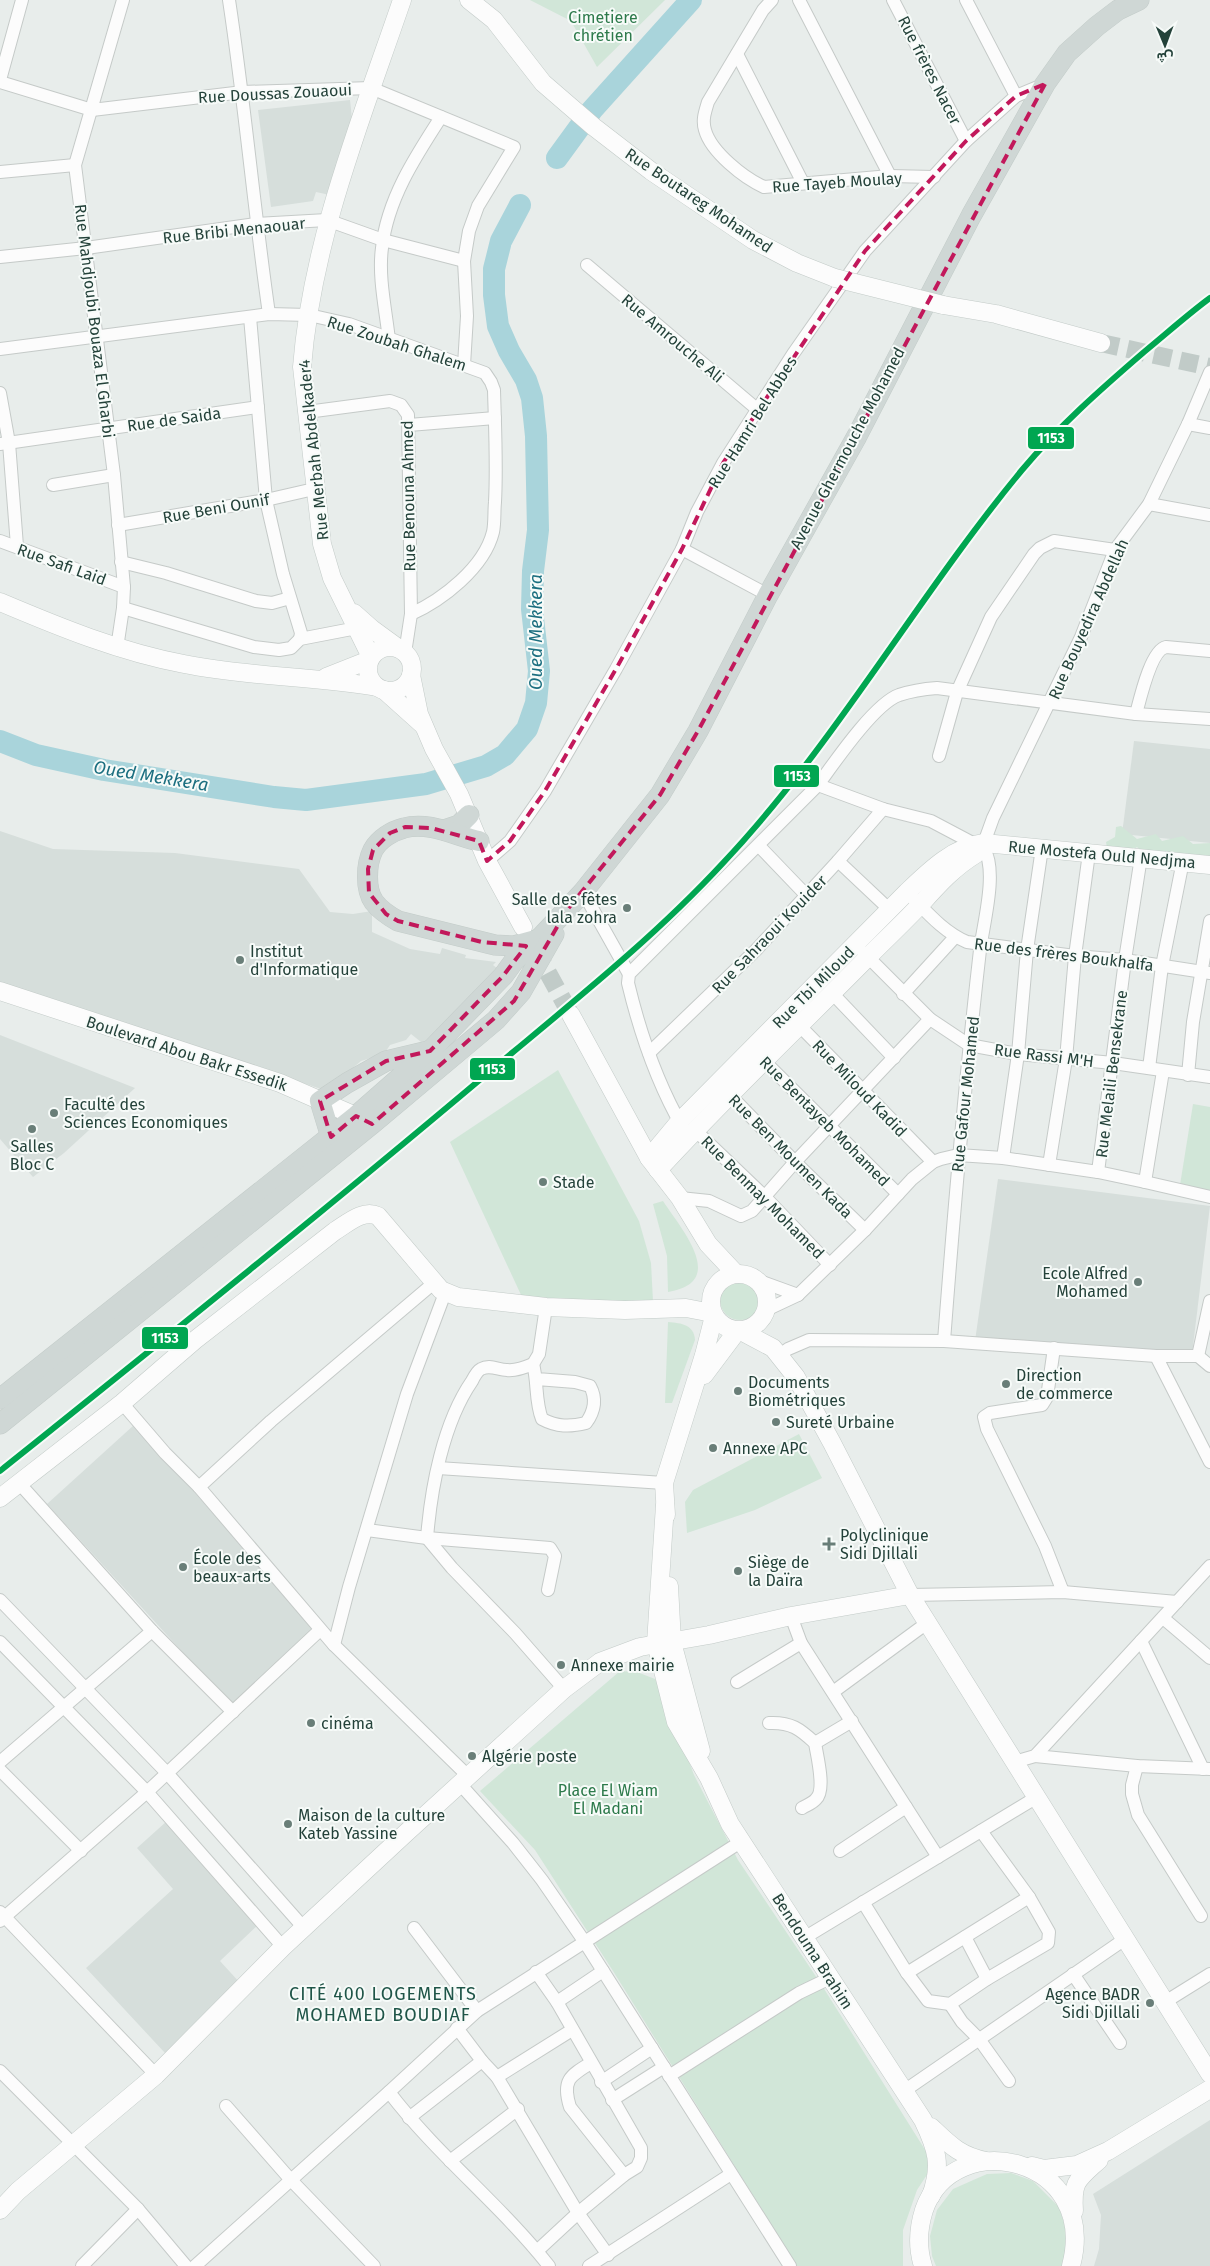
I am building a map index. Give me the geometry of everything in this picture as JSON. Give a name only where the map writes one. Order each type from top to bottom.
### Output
[{"type":"main road","name":"Rue Boutareg Mohamed","points":[[470,0],[494,20],[535,74],[552,92],[651,171],[752,240],[797,263],[835,278],[943,305],[996,314],[1101,343]]},
{"type":"main road","name":"Avenue Ghermouche Mohamed","points":[[567,910],[584,892],[660,795],[673,775],[698,731],[768,595],[857,436],[971,216],[1045,84],[1067,54],[1115,5],[1139,0]]},
{"type":"main road","name":"Rue Merbah Abdelkader4","points":[[370,659],[358,628],[327,565],[322,544],[314,489],[302,368],[309,315],[327,220],[401,1]]},
{"type":"main road","points":[[0,602],[117,648],[183,664],[229,672],[321,679],[398,690],[404,686],[411,676]]},
{"type":"main road","points":[[348,607],[372,629],[402,650],[412,663],[411,676],[424,726],[434,749],[460,794],[487,861],[523,927]]},
{"type":"main road","points":[[321,679],[370,659],[383,648],[402,650]]},
{"type":"main road","points":[[370,659],[368,675],[381,689],[424,726]]},
{"type":"main road","points":[[444,830],[459,825],[469,816]]},
{"type":"main road","points":[[479,841],[444,830],[406,827],[382,839],[373,850],[368,869],[369,893],[378,907],[398,921],[494,945],[514,946],[539,939]]},
{"type":"main road","points":[[653,1164],[692,1134],[765,1062],[793,1019],[832,993],[920,905],[953,869],[984,846]]},
{"type":"main road","name":"Rue Mostefa Ould Nedjma","points":[[984,846],[1042,848],[1210,865]]},
{"type":"main road","name":"Rue Tbi Miloud","points":[[653,1164],[679,1122],[752,1048],[793,1019],[856,944],[907,892],[945,858],[984,846]]},
{"type":"main road","points":[[0,1399],[331,1137],[364,1120],[503,976],[514,961],[567,910]]},
{"type":"main road","points":[[0,1424],[364,1120],[432,1073],[488,1026],[514,1001],[526,984],[567,910]]},
{"type":"main road","points":[[432,1073],[440,1060],[509,990],[516,973],[514,961],[494,945]]},
{"type":"main road","name":"Boulevard Abou Bakr Essedik","points":[[0,991],[280,1083],[364,1120]]},
{"type":"main road","points":[[571,1016],[653,1164],[680,1198],[702,1236],[714,1252],[736,1274]]},
{"type":"main road","points":[[331,1137],[320,1101],[347,1083],[386,1062],[430,1051]]},
{"type":"main road","points":[[0,1498],[122,1403],[195,1340],[335,1231],[358,1216],[373,1214],[378,1216],[440,1288],[458,1298],[546,1307],[625,1310],[672,1307],[696,1309],[713,1314]]},
{"type":"main road","points":[[702,1236],[710,1260],[714,1289],[710,1300],[713,1314],[725,1328],[739,1331],[776,1352]]},
{"type":"main road","points":[[672,1307],[714,1289],[725,1278],[736,1274],[751,1276],[757,1280],[767,1296],[763,1315],[776,1352],[796,1377],[910,1595],[1210,2074]]},
{"type":"main road","name":"Bendouma Brahim","points":[[713,1314],[704,1354],[664,1483],[664,1643],[676,1722],[709,1778],[730,1824],[923,2120]]},
{"type":"main road","points":[[739,1331],[748,1329],[763,1315]]},
{"type":"main road","name":"Bendouma Brahim","points":[[692,1392],[724,1346],[739,1331]]},
{"type":"main road","points":[[0,2210],[156,2075],[283,1947],[564,1689],[600,1662],[640,1647],[791,1616],[910,1595]]},
{"type":"main road","points":[[923,2120],[958,2152],[972,2158],[1044,2168],[1062,2168],[1077,2165],[1108,2151],[1210,2089]]},
{"type":"main road","points":[[911,2266],[920,2222],[937,2180],[938,2163],[935,2146],[923,2120]]},
{"type":"main road","points":[[1071,2266],[1076,2248],[1072,2191],[1075,2183],[1108,2151]]},
{"type":"main road","points":[[931,2196],[940,2185],[956,2172],[975,2164],[989,2161]]},
{"type":"main road","points":[[1017,2163],[1031,2168],[1055,2185],[1064,2197],[1075,2224]]},
{"type":"main road","points":[[918,2239],[923,2266]]},
{"type":"street","points":[[0,81],[22,0]]},
{"type":"street","name":"Rue Mahdjoubi Bouaza El Gharbi","points":[[117,648],[123,608],[122,562],[114,475],[75,165],[122,0]]},
{"type":"street","points":[[229,0],[243,92],[256,224],[269,314]]},
{"type":"street","name":"Rue Tayeb Moulay","points":[[772,0],[763,10],[708,102],[704,115],[705,131],[714,146],[751,181],[764,187],[890,176],[934,176]]},
{"type":"street","points":[[799,0],[890,176]]},
{"type":"street","name":"Rue frères Nacer","points":[[893,0],[966,141]]},
{"type":"street","points":[[966,0],[1016,96]]},
{"type":"street","points":[[737,54],[803,183]]},
{"type":"street","name":"Rue Doussas Zouaoui","points":[[0,81],[92,110],[243,92],[371,88],[514,147],[478,206],[470,231],[464,262]]},
{"type":"street","name":"Rue Hamri Bel Abbes","points":[[487,861],[510,841],[528,816],[616,669],[682,549],[723,463],[794,354],[865,251],[966,141],[1016,96],[1045,84]]},
{"type":"street","points":[[389,340],[383,278],[383,240],[409,166],[441,117]]},
{"type":"street","points":[[0,172],[75,165]]},
{"type":"street","name":"Rue Bribi Menaouar","points":[[0,257],[86,248],[256,224],[327,220],[383,240],[464,262]]},
{"type":"street","points":[[464,262],[467,316],[464,365]]},
{"type":"street","name":"Rue Amrouche Ali","points":[[587,266],[758,410]]},
{"type":"street","name":"Rue Zoubah Ghalem","points":[[0,349],[269,314],[309,315],[350,324],[389,340],[484,373],[494,390],[496,483],[493,533],[484,552],[461,580],[445,595],[411,614]]},
{"type":"street","points":[[250,317],[266,500],[290,598],[301,633],[300,639]]},
{"type":"street","name":"Rue Bouyedira Abdellah","points":[[984,846],[993,818],[1081,637],[1115,550],[1149,504],[1188,424],[1210,372]]},
{"type":"street","points":[[0,393],[4,444],[17,546]]},
{"type":"street","name":"Rue Benouna Ahmed","points":[[307,412],[390,401],[401,405],[405,410],[409,425],[411,614],[402,650]]},
{"type":"street","name":"Rue de Saida","points":[[4,444],[258,407]]},
{"type":"street","points":[[409,425],[495,418]]},
{"type":"street","points":[[1188,424],[1210,428]]},
{"type":"street","points":[[53,485],[114,475]]},
{"type":"street","name":"Rue Beni Ounif","points":[[118,525],[266,500],[314,489]]},
{"type":"street","points":[[1149,504],[1210,515]]},
{"type":"street","points":[[939,756],[958,692],[991,617],[1012,584],[1040,548],[1054,541],[1115,550]]},
{"type":"street","name":"Rue Safi Laid","points":[[0,542],[17,546],[124,586]]},
{"type":"street","points":[[682,549],[768,595]]},
{"type":"street","points":[[122,562],[166,573],[256,601],[272,603],[290,598]]},
{"type":"street","points":[[123,608],[254,647],[279,650],[291,648],[300,639],[358,628]]},
{"type":"street","points":[[1136,714],[1153,658],[1161,648],[1210,652]]},
{"type":"street","points":[[584,892],[629,974],[818,785],[873,717],[884,705],[897,696],[919,690],[937,688],[1136,714],[1210,719]]},
{"type":"street","points":[[818,785],[883,809],[931,821],[984,846]]},
{"type":"street","name":"Rue Sahraoui Kouider","points":[[649,1053],[756,950],[807,896],[883,809]]},
{"type":"street","points":[[759,846],[807,896]]},
{"type":"street","name":"Rue Gafour Mohamed","points":[[944,1340],[958,1155],[969,1045],[987,905],[990,866],[984,846]]},
{"type":"street","points":[[1003,1158],[1018,1054],[1027,950],[1042,848]]},
{"type":"street","points":[[1049,1165],[1066,1059],[1075,956],[1089,852]]},
{"type":"street","name":"Rue Melaili Bensekrane","points":[[1098,1172],[1125,960],[1141,857]]},
{"type":"street","points":[[838,861],[890,910]]},
{"type":"street","points":[[1149,1068],[1162,966],[1183,861]]},
{"type":"street","name":"Rue des frères Boukhalfa","points":[[907,892],[955,937],[981,945],[1125,960],[1205,973]]},
{"type":"street","points":[[1188,1075],[1205,973],[1210,921]]},
{"type":"street","points":[[903,994],[955,937]]},
{"type":"street","name":"Rue Rassi M'H","points":[[856,944],[903,994],[930,1019],[969,1045],[1018,1054],[1113,1063],[1210,1077]]},
{"type":"street","name":"Rue Benmay Mohamed","points":[[629,974],[630,991],[649,1053],[679,1122],[765,1197],[830,1265]]},
{"type":"street","points":[[832,993],[894,1058]]},
{"type":"street","name":"Rue Miloud Kadid","points":[[793,1019],[862,1092],[933,1162]]},
{"type":"street","points":[[680,1198],[709,1201],[741,1216],[752,1212],[795,1162],[930,1019]]},
{"type":"street","name":"Rue Bentayeb Mohamed","points":[[752,1048],[898,1194]]},
{"type":"street","points":[[1145,1182],[1163,1071]]},
{"type":"street","name":"Rue Ben Moumen Kada","points":[[718,1083],[865,1230]]},
{"type":"street","points":[[763,1315],[798,1295],[865,1230],[898,1194],[933,1162],[958,1155],[1003,1158],[1098,1172],[1210,1197]]},
{"type":"street","points":[[757,1280],[798,1295]]},
{"type":"street","points":[[199,1487],[270,1421],[440,1288]]},
{"type":"street","points":[[334,1645],[348,1587],[440,1288]]},
{"type":"street","points":[[1198,1356],[1210,1301]]},
{"type":"street","points":[[546,1307],[539,1354],[533,1364],[508,1371],[492,1367],[483,1368],[478,1371],[462,1395],[438,1468],[429,1512],[427,1538],[452,1568],[515,1632],[564,1689]]},
{"type":"street","points":[[776,1352],[809,1340],[834,1338],[944,1340],[1156,1356],[1198,1356],[1210,1366]]},
{"type":"street","points":[[1054,1348],[1046,1397],[1042,1404],[990,1413],[984,1417],[987,1430],[1046,1546],[1062,1592]]},
{"type":"street","points":[[1156,1356],[1210,1462]]},
{"type":"street","points":[[533,1364],[537,1379],[538,1408],[542,1419],[552,1424],[570,1427],[586,1423],[592,1415],[594,1402],[594,1393],[590,1386],[575,1382],[537,1379]]},
{"type":"street","points":[[122,1403],[165,1453],[199,1487],[320,1630],[464,1780],[542,1880],[584,1941],[790,2266]]},
{"type":"street","points":[[438,1468],[664,1483]]},
{"type":"street","points":[[19,1483],[152,1632],[233,1712]]},
{"type":"street","points":[[367,1530],[427,1538],[550,1548],[555,1556],[548,1590]]},
{"type":"street","points":[[1035,1756],[1210,1566]]},
{"type":"street","points":[[910,1595],[933,1593],[1062,1592],[1177,1602]]},
{"type":"street","points":[[0,1600],[168,1773],[304,1928]]},
{"type":"street","points":[[791,1616],[801,1643],[938,1857]]},
{"type":"street","points":[[1163,1618],[1210,1658]]},
{"type":"street","points":[[833,1692],[927,1623]]},
{"type":"street","points":[[156,2075],[2,1917],[148,1792],[320,1630]]},
{"type":"street","points":[[0,1762],[152,1632]]},
{"type":"street","points":[[1141,1641],[1208,1769]]},
{"type":"street","points":[[0,1642],[62,1707],[148,1792],[283,1947]]},
{"type":"street","points":[[737,1682],[801,1643]]},
{"type":"street","points":[[815,1743],[852,1721]]},
{"type":"street","points":[[769,1723],[783,1722],[792,1725],[815,1743],[820,1775],[820,1793],[817,1799],[802,1808]]},
{"type":"street","points":[[1014,1762],[1035,1756],[1137,1766],[1208,1769]]},
{"type":"street","points":[[1137,1766],[1132,1785],[1132,1794],[1138,1815],[1201,1916]]},
{"type":"street","points":[[0,1770],[81,1851]]},
{"type":"street","points":[[804,1938],[1037,1797]]},
{"type":"street","points":[[840,1851],[906,1807]]},
{"type":"street","points":[[863,1902],[907,1973],[928,2001],[950,2004],[1048,1943],[1049,1932],[1028,1897],[981,1831]]},
{"type":"street","points":[[195,2266],[477,2011],[742,1841]]},
{"type":"street","points":[[907,1973],[1028,1897]]},
{"type":"street","points":[[414,1928],[477,2011]]},
{"type":"street","points":[[965,1937],[988,1979]]},
{"type":"street","points":[[904,2091],[1125,1939]]},
{"type":"street","points":[[557,2002],[603,1971]]},
{"type":"street","points":[[536,1972],[557,2002],[601,2082],[641,2148],[641,2158],[637,2167],[578,2213],[537,2251]]},
{"type":"street","points":[[1073,1974],[1120,2043]]},
{"type":"street","points":[[1165,2002],[1210,1974]]},
{"type":"street","points":[[612,2100],[667,2071],[799,1993],[830,1978]]},
{"type":"street","points":[[950,2004],[962,2022],[979,2039],[1009,2081]]},
{"type":"street","points":[[457,2028],[482,2061],[498,2076],[578,2213],[608,2254]]},
{"type":"street","points":[[498,2076],[572,2030]]},
{"type":"street","points":[[601,2082],[652,2048]]},
{"type":"street","points":[[409,2118],[482,2061]]},
{"type":"street","points":[[591,2063],[571,2075],[566,2087],[567,2098],[570,2107],[624,2176]]},
{"type":"street","points":[[0,2071],[138,2209],[186,2266]]},
{"type":"street","points":[[389,2092],[409,2118],[503,2213],[549,2266]]},
{"type":"street","points":[[226,2106],[290,2180],[374,2266]]},
{"type":"street","points":[[450,2161],[518,2109]]},
{"type":"street","points":[[589,2266],[731,2174]]},
{"type":"street","points":[[82,2266],[138,2209]]},
{"type":"highlighted area","points":[[1045,84],[698,731],[660,795],[567,910],[514,1001],[372,1124],[356,1116],[331,1137],[320,1101],[386,1061],[430,1051],[503,976],[526,946],[482,942],[398,921],[386,914],[369,893],[368,869],[373,850],[390,833],[405,827],[431,828],[479,841],[487,861],[510,841],[545,791],[616,669],[682,549],[723,463],[865,251],[966,141],[1016,96]]},
{"type":"shaded area","points":[[350,100],[352,119],[330,195],[316,192],[313,201],[271,207],[258,110]]},
{"type":"shaded area","points":[[1134,741],[1210,749],[1210,843],[1122,834]]},
{"type":"shaded area","name":"Institut d'Informatique","points":[[0,831],[53,849],[175,853],[299,869],[330,912],[353,914],[372,911],[372,932],[410,949],[440,954],[442,948],[466,955],[465,958],[496,962],[493,965],[503,973],[435,1039],[421,1042],[411,1034],[406,1040],[390,1045],[384,1054],[361,1061],[327,1090],[321,1089],[0,982]]},
{"type":"shaded area","name":"Faculté des Sciences Economiques","points":[[0,1035],[135,1088],[64,1153],[33,1177],[0,1139]]},
{"type":"shaded area","points":[[998,1179],[1210,1206],[1192,1354],[975,1341]]},
{"type":"shaded area","name":"École des beaux-arts","points":[[134,1425],[317,1629],[231,1705],[47,1504]]},
{"type":"shaded area","points":[[167,1821],[259,1924],[220,1961],[241,1984],[165,2053],[86,1968],[173,1889],[137,1848]]},
{"type":"shaded area","points":[[1210,2120],[1210,2266],[1094,2266],[1099,2249],[1101,2215],[1093,2194]]},
{"type":"green space","name":"Cimetiere chrétien","points":[[530,0],[665,0],[597,67],[571,21]]},
{"type":"green space","points":[[1121,826],[1137,839],[1156,834],[1162,841],[1183,836],[1193,844],[1210,843],[1210,862],[1145,854],[1137,847],[1131,851],[1118,851],[1115,846],[1107,848],[1106,842],[1115,837],[1116,827]]},
{"type":"green space","name":"Stade","points":[[558,1070],[639,1221],[651,1263],[653,1301],[599,1303],[522,1297],[450,1142]]},
{"type":"green space","points":[[1193,1104],[1210,1107],[1210,1190],[1180,1185]]},
{"type":"green space","points":[[663,1201],[689,1239],[698,1266],[695,1277],[686,1286],[668,1292],[667,1256],[653,1204]]},
{"type":"green space","points":[[744,1280],[751,1283],[757,1289],[760,1300],[759,1308],[751,1317],[744,1320],[736,1320],[729,1317],[721,1308],[720,1296],[723,1289],[732,1281]]},
{"type":"green space","points":[[668,1322],[678,1323],[690,1328],[695,1340],[672,1403],[665,1403]]},
{"type":"green space","points":[[799,1434],[822,1478],[755,1510],[687,1533],[685,1502],[693,1490]]},
{"type":"green space","name":"Place El Wiam El Madani","points":[[620,1671],[637,1672],[655,1679],[663,1693],[694,1775],[738,1860],[821,1984],[934,2164],[917,2190],[903,2230],[903,2266],[797,2266],[613,1971],[535,1850],[480,1791]]},
{"type":"green space","points":[[1011,2173],[1033,2181],[1059,2207],[1066,2229],[1067,2253],[1062,2266],[936,2266],[932,2256],[930,2236],[937,2210],[953,2189],[987,2174]]},
{"type":"waterway","name":"Oued Mekkera","points":[[557,158],[592,110],[691,0]]},
{"type":"waterway","name":"Oued Mekkera","points":[[0,741],[36,755],[104,770],[274,797],[306,800],[426,784],[486,766],[505,755],[527,729],[536,703],[539,671],[532,609],[533,571],[538,530],[536,436],[532,398],[526,380],[509,351],[498,326],[494,295],[494,269],[501,241],[520,205]]},
{"type":"tunnel","points":[[1101,343],[1210,367]]},
{"type":"tunnel","points":[[535,949],[571,1015]]},
{"type":"transit line","name":"1153","points":[[0,1471],[362,1178],[636,948],[695,892],[764,817],[803,769],[947,568],[1022,470],[1080,409],[1144,352],[1210,298]]},
{"type":"place","name":"Salle des fêtes lala zohra","points":[[627,908]]},
{"type":"place","name":"Institut d'Informatique","points":[[240,960]]},
{"type":"place","name":"Faculté des Sciences Economiques","points":[[54,1113]]},
{"type":"place","name":"Salles Bloc C","points":[[32,1129]]},
{"type":"place","name":"Stade","points":[[543,1182]]},
{"type":"place","name":"Ecole Alfred Mohamed","points":[[1138,1282]]},
{"type":"place","name":"Direction de commerce","points":[[1006,1384]]},
{"type":"place","name":"Documents Biométriques","points":[[738,1391]]},
{"type":"place","name":"Sureté Urbaine","points":[[776,1422]]},
{"type":"place","name":"Annexe APC","points":[[713,1448]]},
{"type":"place","name":"Polyclinique Sidi Djillali","points":[[829,1544]]},
{"type":"place","name":"École des beaux-arts","points":[[183,1567]]},
{"type":"place","name":"Siège de la Daïra","points":[[738,1571]]},
{"type":"place","name":"Annexe mairie","points":[[561,1665]]},
{"type":"place","name":"cinéma","points":[[311,1723]]},
{"type":"place","name":"Algérie poste","points":[[472,1756]]},
{"type":"place","name":"Maison de la culture Kateb Yassine","points":[[288,1824]]},
{"type":"place","name":"Agence BADR Sidi Djillali","points":[[1150,2003]]},
{"type":"district","name":"CITÉ 400 LOGEMENTS MOHAMED BOUDIAF","points":[[383,2004]]}]
